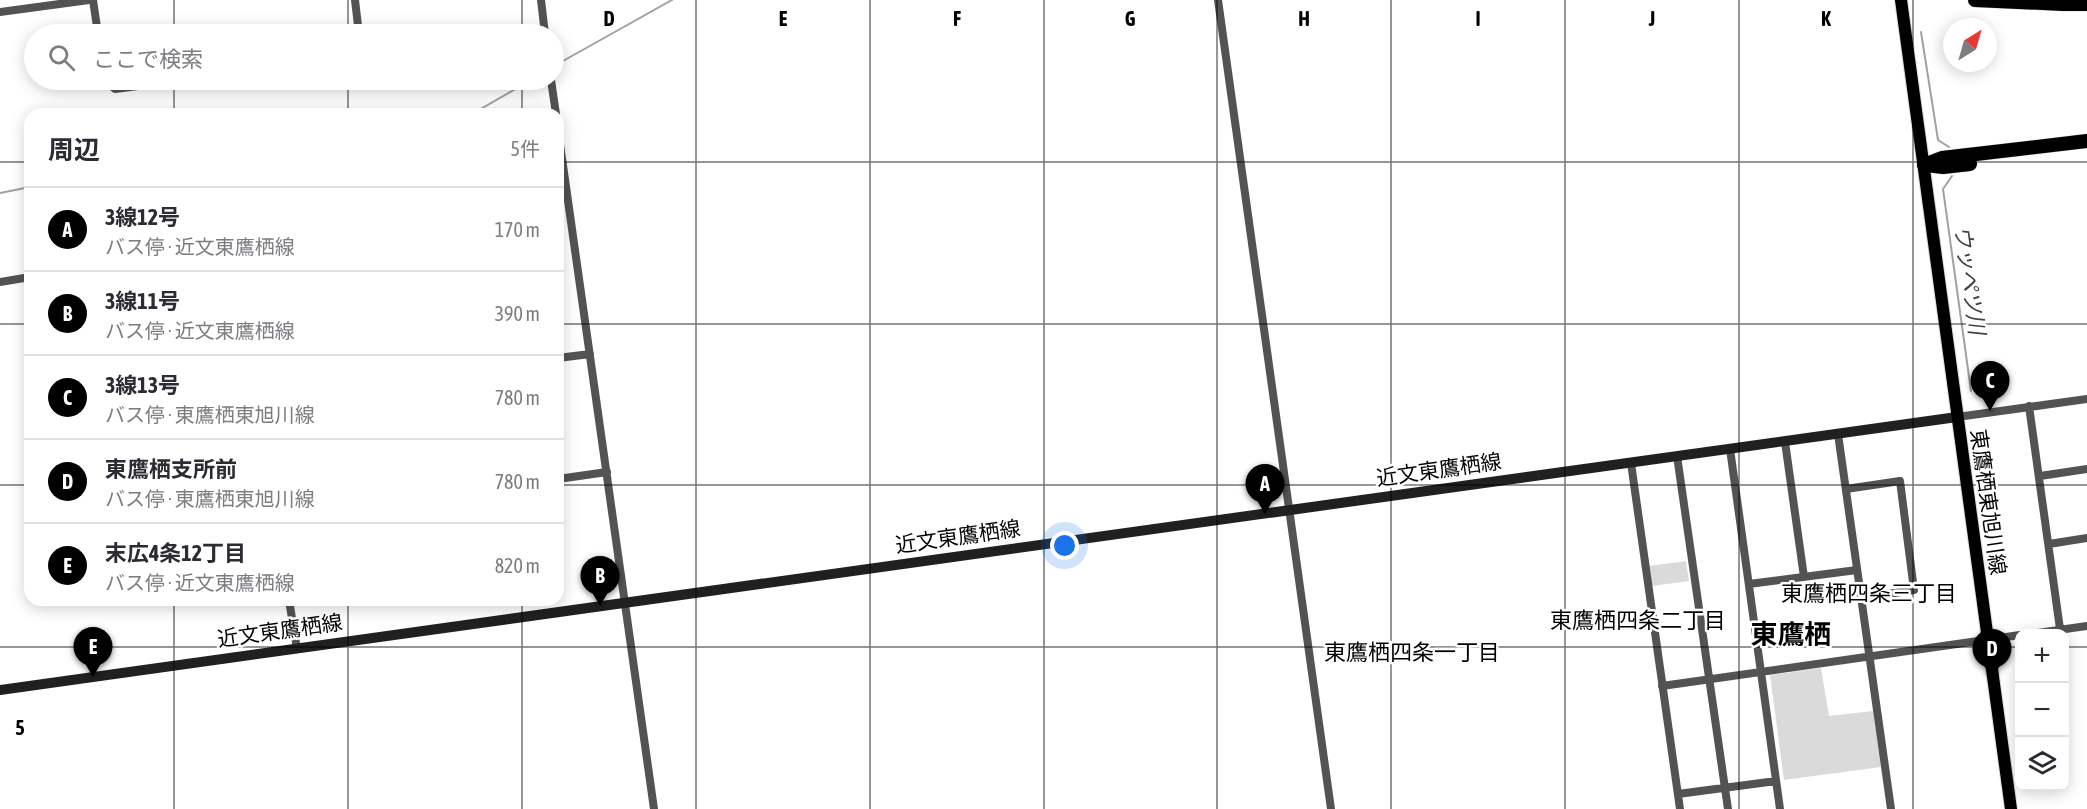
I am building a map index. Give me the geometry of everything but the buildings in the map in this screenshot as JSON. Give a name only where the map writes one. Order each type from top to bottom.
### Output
[{"type":"highway","points":[[1976,0],[2087,4]]},
{"type":"highway","points":[[1924,165],[1942,158],[2087,141]]},
{"type":"highway","points":[[1924,165],[1943,167],[2087,149]]},
{"type":"main road","name":"東鷹栖東旭川線","points":[[1901,0],[2011,809]]},
{"type":"street","points":[[0,12],[91,0],[96,24]]},
{"type":"street","points":[[355,0],[358,24]]},
{"type":"street","points":[[541,0],[544,24]]},
{"type":"street","points":[[1218,0],[1331,809]]},
{"type":"street","points":[[553,90],[555,108]]},
{"type":"street","points":[[564,174],[654,809]]},
{"type":"street","points":[[564,205],[568,204]]},
{"type":"street","points":[[0,282],[24,278]]},
{"type":"street","points":[[564,357],[590,354]]},
{"type":"street","points":[[1957,417],[2087,399]]},
{"type":"street","points":[[2030,406],[2060,629],[2087,626]]},
{"type":"street","name":"近文東鷹栖線","points":[[0,690],[1957,417]]},
{"type":"street","points":[[1838,434],[1891,809]]},
{"type":"street","points":[[1785,442],[1804,577]]},
{"type":"street","points":[[1730,449],[1780,809]]},
{"type":"street","points":[[1677,456],[1728,809]]},
{"type":"street","points":[[1631,463],[1680,809]]},
{"type":"street","points":[[2040,476],[2087,469]]},
{"type":"street","points":[[564,478],[607,472]]},
{"type":"street","points":[[1846,489],[1900,481],[1914,590],[1862,598]]},
{"type":"street","points":[[2049,544],[2087,538]]},
{"type":"street","points":[[1749,585],[1857,570]]},
{"type":"street","points":[[290,606],[297,649]]},
{"type":"street","points":[[1662,686],[2015,636]]},
{"type":"street","points":[[1678,794],[1776,781]]},
{"type":"shaded area","points":[[1686,561],[1689,581],[1652,586],[1649,566]]},
{"type":"shaded area","points":[[1821,668],[1829,716],[1873,711],[1881,767],[1784,780],[1770,675]]},
{"type":"waterway","name":"ウッペツ川","points":[[564,60],[672,0]]},
{"type":"waterway","name":"ウッペツ川","points":[[1921,32],[1938,140],[1949,147]]},
{"type":"waterway","name":"ウッペツ川","points":[[482,108],[514,90]]},
{"type":"waterway","name":"ウッペツ川","points":[[1952,176],[1943,189],[1971,391]]},
{"type":"waterway","name":"ウッペツ川","points":[[0,193],[24,188]]},
{"type":"place","name":"3線13号","points":[[1990,411]]},
{"type":"place","name":"3線12号","points":[[1265,514]]},
{"type":"place","name":"3線11号","points":[[600,606]]},
{"type":"place","name":"末広4条12丁目","points":[[93,677]]},
{"type":"place","name":"東鷹栖支所前","points":[[1992,679]]},
{"type":"district","name":"東鷹栖四条三丁目","points":[[1869,593]]},
{"type":"district","name":"東鷹栖四条二丁目","points":[[1638,620]]},
{"type":"district","name":"東鷹栖","points":[[1791,635]]},
{"type":"district","name":"東鷹栖四条一丁目","points":[[1412,652]]}]
